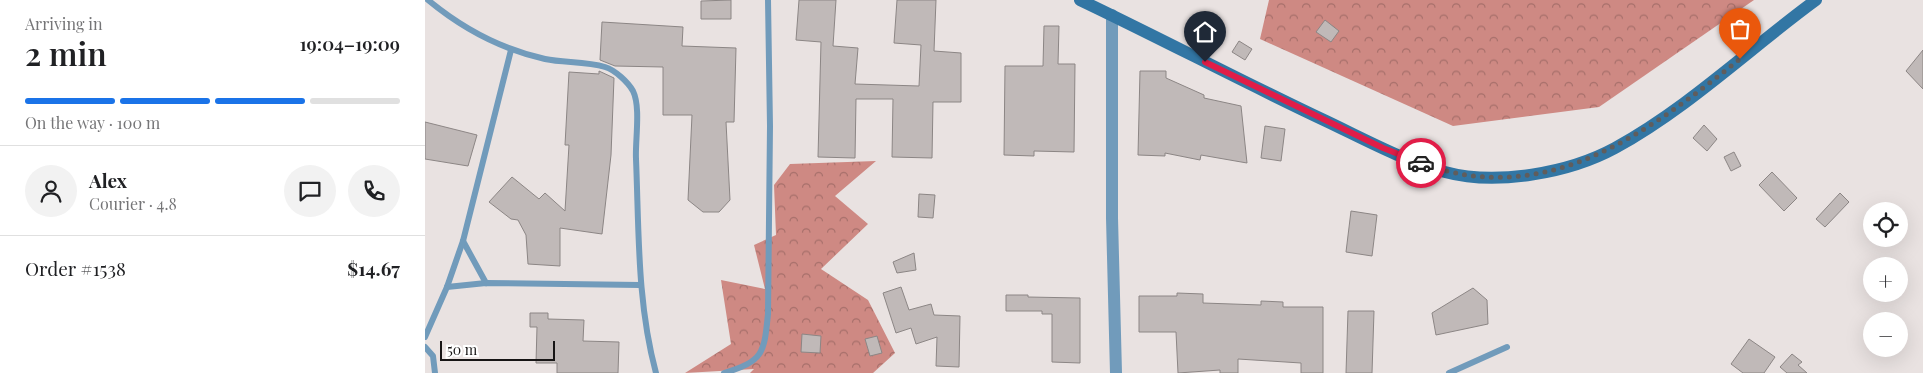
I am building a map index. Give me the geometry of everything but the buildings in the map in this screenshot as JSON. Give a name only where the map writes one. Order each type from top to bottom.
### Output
[{"type":"main road","points":[[1080,0],[1253,87],[1383,148],[1445,172],[1475,177],[1506,177],[1556,170],[1613,149],[1674,111],[1816,0]]},
{"type":"street","points":[[1112,16],[1112,218],[1116,373]]},
{"type":"lane","points":[[428,0],[448,16],[485,39],[511,50],[544,58],[606,67],[621,77],[633,92],[637,118],[636,152],[641,285],[648,344],[656,373]]},
{"type":"lane","points":[[725,373],[751,364],[765,345],[768,314],[770,126],[768,0]]},
{"type":"lane","points":[[425,338],[447,287],[463,241],[511,50]]},
{"type":"lane","points":[[463,241],[486,283]]},
{"type":"lane","points":[[447,287],[486,283],[641,285]]},
{"type":"lane","points":[[425,347],[433,356],[435,373]]},
{"type":"lane","points":[[1449,373],[1507,347]]},
{"type":"green space","points":[[1269,0],[1754,0],[1599,107],[1453,126],[1260,39]]},
{"type":"green space","points":[[876,161],[835,196],[868,224],[821,269],[868,300],[895,353],[873,373],[750,373],[754,369],[685,373],[731,344],[721,280],[765,289],[754,245],[776,235],[774,185],[790,164]]},
{"type":"way so far","points":[[1421,163],[1445,172],[1475,177],[1506,177],[1556,170],[1613,149],[1674,111],[1740,59]]},
{"type":"route","points":[[1205,62],[1253,87],[1383,148],[1421,163]]}]
